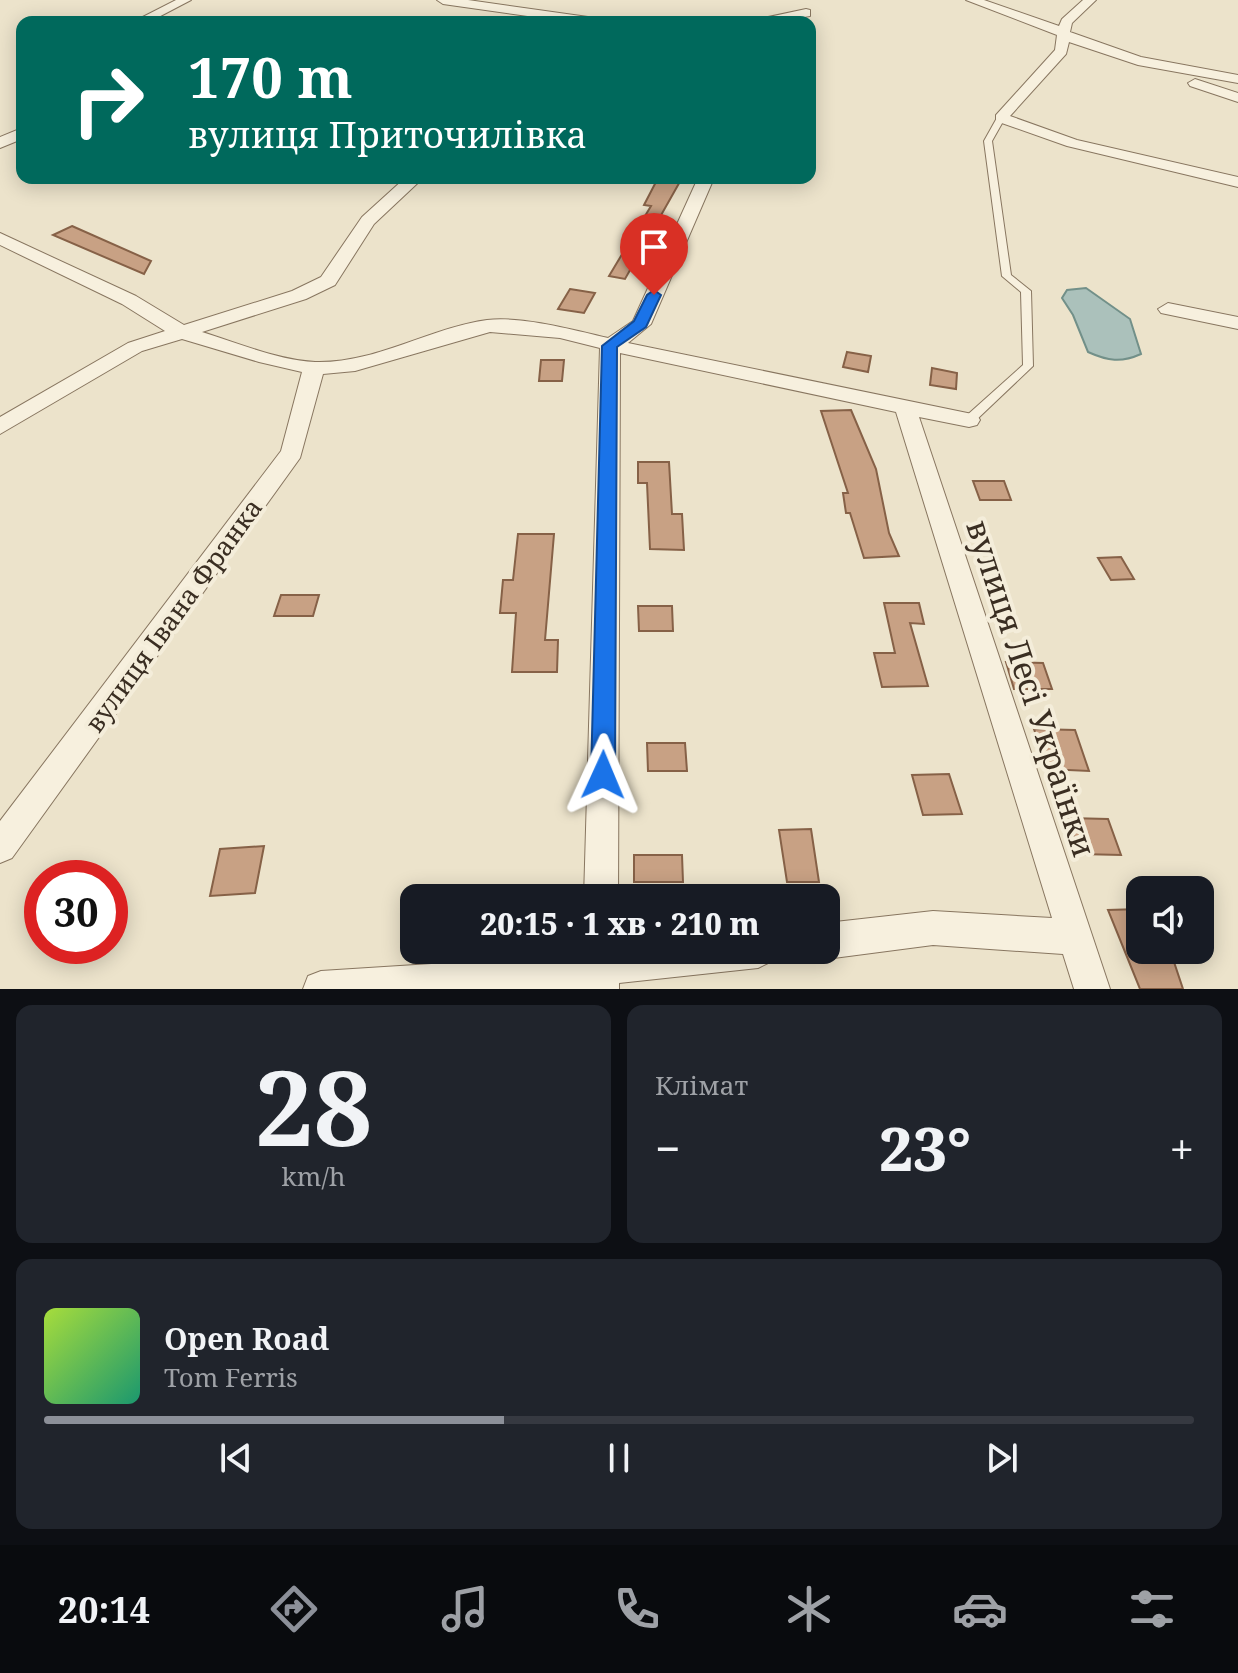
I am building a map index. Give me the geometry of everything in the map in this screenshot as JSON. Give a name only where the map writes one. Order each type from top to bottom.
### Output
[{"type":"street","points":[[152,16],[185,0]]},
{"type":"street","points":[[443,0],[554,16]]},
{"type":"street","points":[[803,16],[819,0]]},
{"type":"street","points":[[972,0],[1050,26],[1081,42],[1238,98]]},
{"type":"street","points":[[1090,0],[1066,22],[1062,32],[1065,42],[1061,51],[1001,118],[1072,143],[1238,182]]},
{"type":"street","points":[[1138,61],[1238,79]]},
{"type":"street","points":[[0,427],[135,347],[299,295],[328,281],[368,221],[408,184]]},
{"type":"street","points":[[610,346],[641,324],[703,184]]},
{"type":"street","points":[[0,238],[129,300],[181,332],[266,358],[314,368],[355,365],[489,326],[560,332],[610,346],[969,420]]},
{"type":"street","points":[[1168,309],[1238,323]]},
{"type":"street","points":[[601,884],[610,346]]},
{"type":"street","name":"вулиця Івана Франка","points":[[0,847],[292,453],[314,368]]},
{"type":"street","name":"вулиця Лесі Українки","points":[[905,407],[1092,989]]},
{"type":"street","points":[[840,939],[933,928],[1073,937]]},
{"type":"street","points":[[321,989],[527,976],[642,964]]},
{"type":"lane","points":[[969,420],[1028,366],[1026,291],[1007,276],[988,141],[1001,118]]},
{"type":"water","points":[[1086,288],[1130,319],[1141,354],[1114,360],[1088,352],[1073,315],[1062,298],[1067,290]]},
{"type":"building","points":[[655,184],[679,184],[625,279],[609,276],[651,206],[644,205]]},
{"type":"building","points":[[72,226],[151,261],[144,274],[53,235]]},
{"type":"building","points":[[570,289],[595,293],[584,313],[558,309]]},
{"type":"building","points":[[847,352],[871,356],[868,372],[843,367]]},
{"type":"building","points":[[541,360],[564,360],[562,381],[539,381]]},
{"type":"building","points":[[932,368],[957,373],[956,389],[930,385]]},
{"type":"building","points":[[851,410],[876,469],[889,533],[899,556],[864,558],[850,513],[846,513],[843,493],[848,493],[821,411]]},
{"type":"building","points":[[638,462],[669,462],[672,514],[682,514],[684,550],[650,549],[647,483],[638,483]]},
{"type":"building","points":[[973,481],[1004,481],[1011,500],[980,500]]},
{"type":"building","points":[[518,534],[554,534],[545,640],[558,640],[557,672],[512,672],[516,613],[500,613],[503,580],[513,580]]},
{"type":"building","points":[[1121,557],[1134,579],[1111,580],[1098,558]]},
{"type":"building","points":[[281,595],[319,595],[313,616],[274,616]]},
{"type":"building","points":[[884,603],[919,603],[924,624],[910,623],[928,686],[882,687],[874,653],[895,653]]},
{"type":"building","points":[[638,606],[672,606],[673,631],[639,631]]},
{"type":"building","points":[[1006,662],[1043,663],[1052,689],[1014,689]]},
{"type":"building","points":[[1034,729],[1075,730],[1089,771],[1047,769]]},
{"type":"building","points":[[647,743],[685,743],[687,771],[648,771]]},
{"type":"building","points":[[949,774],[962,814],[923,815],[912,775]]},
{"type":"building","points":[[1068,818],[1108,819],[1121,855],[1080,854]]},
{"type":"building","points":[[811,829],[819,882],[787,882],[779,830]]},
{"type":"building","points":[[264,846],[255,893],[210,896],[220,849]]},
{"type":"building","points":[[634,855],[682,855],[683,882],[634,882]]},
{"type":"building","points":[[1126,909],[1126,954],[1108,910]]},
{"type":"building","points":[[1130,964],[1175,964],[1183,989],[1140,989]]},
{"type":"route","points":[[603,775],[610,346],[641,324],[654,295]]}]
